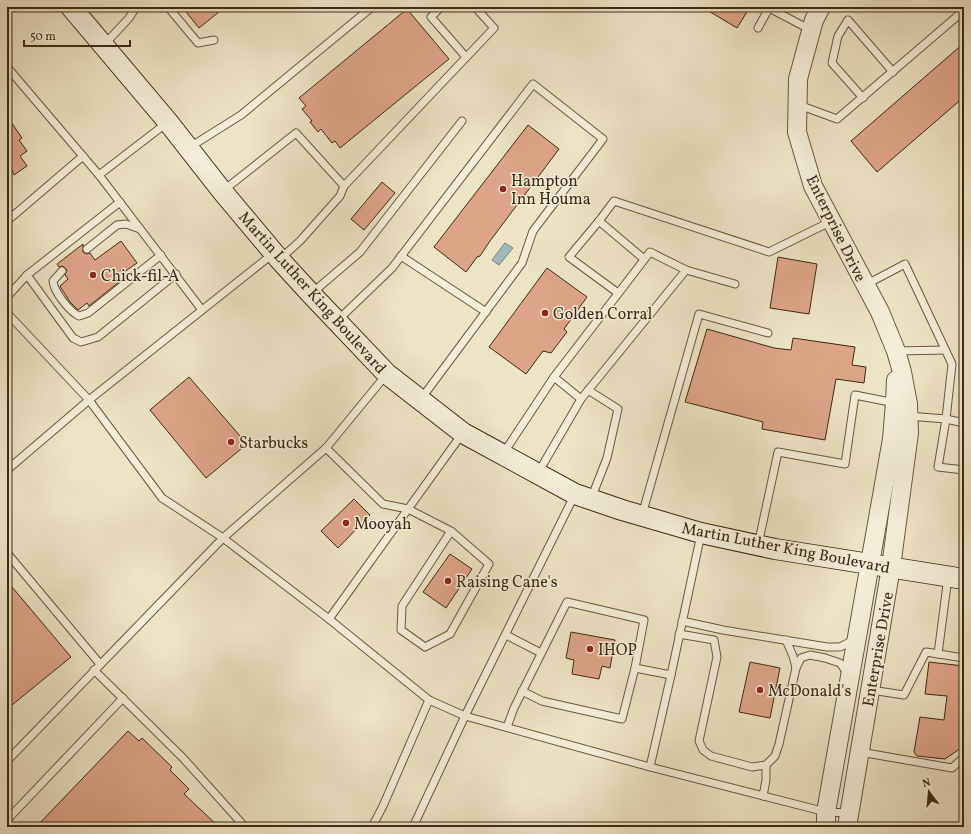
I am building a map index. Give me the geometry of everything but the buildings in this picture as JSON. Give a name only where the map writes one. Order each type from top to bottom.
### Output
[{"type":"main road","name":"Martin Luther King Boulevard","points":[[72,7],[168,122],[222,191],[311,294],[387,374],[463,433],[583,497],[642,516],[701,533],[758,545],[956,578]]},
{"type":"street","name":"Enterprise Drive","points":[[821,7],[814,20],[798,79],[797,132],[813,186],[880,312],[896,351],[905,385],[908,404],[909,433],[891,567],[848,820]]},
{"type":"street","name":"Enterprise Drive","points":[[826,819],[892,439],[896,403],[896,351]]},
{"type":"lane","points":[[104,46],[129,18],[136,7]]},
{"type":"lane","points":[[168,7],[198,43],[214,40]]},
{"type":"lane","points":[[188,148],[241,115],[372,7]]},
{"type":"lane","points":[[441,7],[431,17],[466,57]]},
{"type":"lane","points":[[7,470],[89,400],[202,310],[305,236],[340,196],[344,186],[494,28],[475,7]]},
{"type":"lane","points":[[758,28],[769,7],[811,30]]},
{"type":"lane","points":[[798,105],[837,119],[961,13],[957,7]]},
{"type":"lane","points":[[863,98],[832,63],[838,36],[848,20],[893,72]]},
{"type":"lane","points":[[7,67],[99,174],[202,310]]},
{"type":"lane","points":[[336,321],[392,268],[533,84],[603,139],[533,231],[522,263],[421,400]]},
{"type":"lane","points":[[311,294],[360,252],[462,121]]},
{"type":"lane","points":[[99,174],[168,122]]},
{"type":"lane","points":[[222,191],[296,133],[344,186]]},
{"type":"lane","points":[[7,221],[83,156]]},
{"type":"lane","points":[[7,297],[27,275],[120,202]]},
{"type":"lane","points":[[618,293],[569,256],[614,202],[769,252],[832,221]]},
{"type":"lane","points":[[599,220],[644,259]]},
{"type":"lane","points":[[87,250],[117,225],[126,224],[141,229]]},
{"type":"lane","points":[[502,454],[554,377],[650,252],[686,270],[735,284]]},
{"type":"lane","points":[[62,271],[53,281],[54,287],[72,312],[79,316],[88,313],[161,255]]},
{"type":"lane","points":[[401,256],[486,312]]},
{"type":"lane","points":[[865,285],[905,264],[952,364],[946,419],[938,467],[964,470]]},
{"type":"lane","points":[[538,474],[581,399],[686,270]]},
{"type":"lane","points":[[27,275],[73,338],[82,342],[98,337],[176,274]]},
{"type":"lane","points":[[7,313],[89,400],[162,498],[223,538],[329,619],[429,700],[465,716],[650,767],[763,796],[826,819],[848,820]]},
{"type":"lane","points":[[642,516],[699,314],[768,333]]},
{"type":"lane","points":[[896,351],[945,350]]},
{"type":"lane","points":[[7,761],[223,538],[326,448],[387,374]]},
{"type":"lane","points":[[554,377],[581,399]]},
{"type":"lane","points":[[413,827],[465,716],[506,635],[583,497],[607,458],[618,409],[588,390]]},
{"type":"lane","points":[[758,545],[778,452],[845,464],[855,395],[896,403]]},
{"type":"lane","points":[[908,416],[946,419],[964,423]]},
{"type":"lane","points":[[329,619],[463,433]]},
{"type":"lane","points":[[326,448],[383,504],[408,509],[451,531],[489,564],[450,634],[425,647],[401,630],[402,606],[451,531]]},
{"type":"lane","points":[[650,767],[701,533]]},
{"type":"lane","points":[[7,553],[100,664]]},
{"type":"lane","points":[[938,654],[956,578]]},
{"type":"lane","points":[[507,728],[522,691],[567,602],[644,620],[635,668],[622,719],[542,700],[522,691]]},
{"type":"lane","points":[[682,621],[723,630],[827,647],[840,647],[856,640]]},
{"type":"lane","points":[[679,634],[714,640],[716,648],[717,657],[699,741],[703,750],[711,756],[752,767],[766,765],[775,756],[796,668],[801,658],[810,655],[840,663],[850,677]]},
{"type":"lane","points":[[506,635],[541,653]]},
{"type":"lane","points":[[786,640],[793,656],[796,668]]},
{"type":"lane","points":[[870,690],[904,695],[926,652],[964,658]]},
{"type":"lane","points":[[635,668],[671,675]]},
{"type":"lane","points":[[94,670],[182,758],[245,827]]},
{"type":"lane","points":[[7,820],[123,698]]},
{"type":"lane","points":[[372,827],[383,806],[429,700]]},
{"type":"lane","points":[[859,752],[952,768],[964,757]]},
{"type":"lane","points":[[763,796],[766,780],[766,765]]},
{"type":"water","points":[[505,243],[513,248],[499,265],[492,260]]},
{"type":"place","name":"Hampton Inn Houma","points":[[503,189]]},
{"type":"place","name":"Chick-fil-A","points":[[93,275]]},
{"type":"place","name":"Golden Corral","points":[[545,313]]},
{"type":"place","name":"Starbucks","points":[[231,442]]},
{"type":"place","name":"Mooyah","points":[[346,523]]},
{"type":"place","name":"Raising Cane's","points":[[448,581]]},
{"type":"place","name":"IHOP","points":[[590,649]]},
{"type":"place","name":"McDonald's","points":[[760,690]]}]
